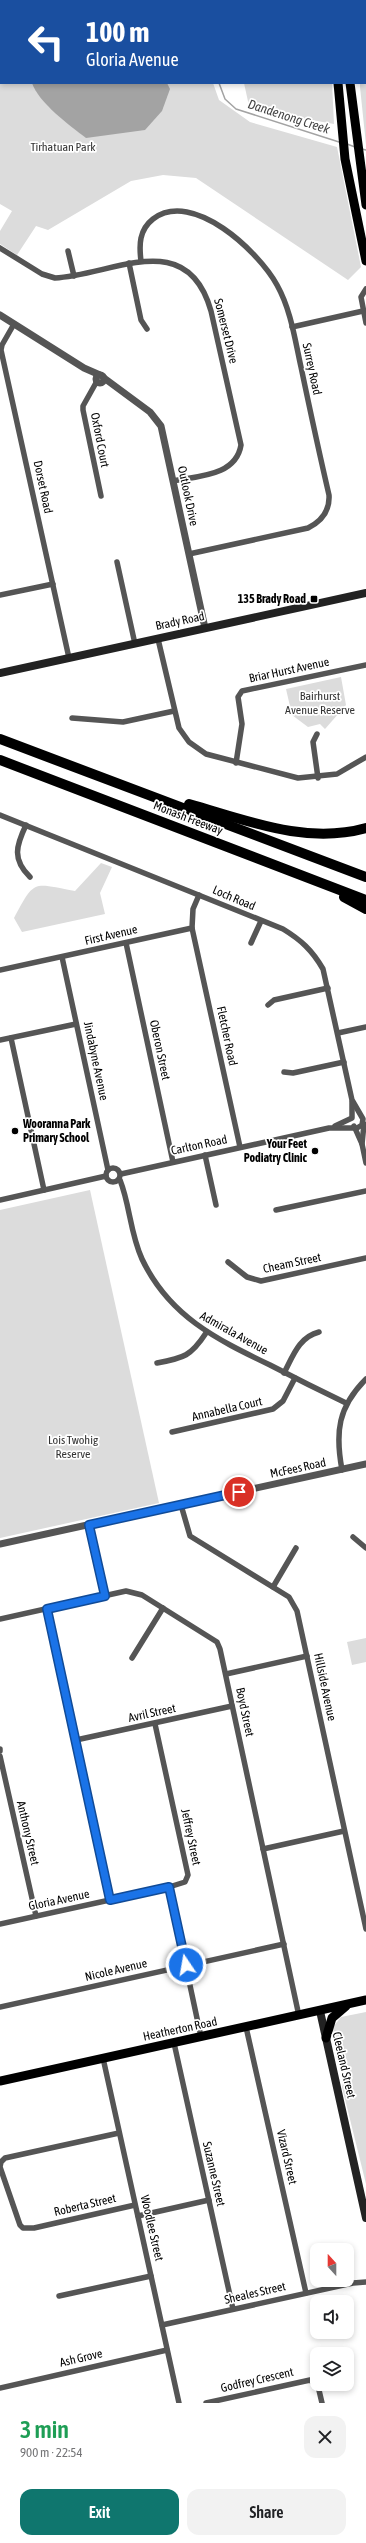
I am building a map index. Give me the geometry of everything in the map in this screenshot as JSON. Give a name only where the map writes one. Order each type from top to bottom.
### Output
[{"type":"highway","name":"Monash Freeway","points":[[0,739],[366,877]]},
{"type":"highway","name":"Monash Freeway","points":[[0,760],[366,900]]},
{"type":"highway","points":[[127,788],[293,832],[325,835],[366,828]]},
{"type":"highway","points":[[305,877],[366,909]]},
{"type":"main road","points":[[338,84],[341,127],[346,159],[366,261]]},
{"type":"main road","points":[[350,84],[359,165],[366,205]]},
{"type":"main road","name":"Brady Road","points":[[0,673],[366,593]]},
{"type":"main road","name":"Heatherton Road","points":[[0,2081],[366,2000]]},
{"type":"main road","points":[[326,2038],[332,2018],[347,2005]]},
{"type":"main road","name":"Cleeland Street","points":[[320,2011],[366,2218]]},
{"type":"street","name":"Surrey Road","points":[[141,261],[140,246],[142,234],[147,225],[156,216],[179,211],[207,220],[238,238],[264,265],[284,300],[292,327],[329,495],[326,514],[317,523],[308,528],[189,554]]},
{"type":"street","name":"Somerset Drive","points":[[0,248],[48,277],[62,278],[74,276],[141,261],[167,262],[181,267],[200,283],[207,296],[241,439],[238,454],[226,469],[173,482]]},
{"type":"street","points":[[68,251],[74,276]]},
{"type":"street","points":[[129,263],[142,320],[147,329]]},
{"type":"street","points":[[366,289],[361,297],[366,323]]},
{"type":"street","points":[[292,327],[363,311]]},
{"type":"street","name":"Outlook Drive","points":[[0,315],[150,412],[161,426],[205,628]]},
{"type":"street","name":"Dorset Road","points":[[14,324],[2,345],[1,350],[69,658]]},
{"type":"street","name":"Oxford Court","points":[[100,380],[83,406],[83,410],[101,496]]},
{"type":"street","points":[[117,562],[135,644]]},
{"type":"street","points":[[0,595],[53,584]]},
{"type":"street","points":[[158,639],[179,728],[189,742],[206,754],[298,778],[318,778],[337,774],[366,757]]},
{"type":"street","name":"Briar Hurst Avenue","points":[[236,763],[242,724],[238,697],[242,691],[366,665]]},
{"type":"street","points":[[72,718],[123,722],[174,711]]},
{"type":"street","points":[[317,734],[313,742],[318,778]]},
{"type":"street","name":"Loch Road","points":[[0,815],[26,824],[283,929],[303,942],[315,955],[323,969],[352,1100],[352,1118],[354,1127]]},
{"type":"street","points":[[26,824],[19,840],[17,857],[21,868],[30,877]]},
{"type":"street","points":[[192,928],[193,909],[199,895]]},
{"type":"street","points":[[251,943],[261,921]]},
{"type":"street","name":"First Avenue","points":[[0,970],[192,928]]},
{"type":"street","name":"Fletcher Road","points":[[192,928],[240,1147]]},
{"type":"street","name":"Oberon Street","points":[[126,943],[173,1162]]},
{"type":"street","name":"Jindabyne Avenue","points":[[62,957],[108,1170]]},
{"type":"street","points":[[268,1005],[274,1000],[328,988]]},
{"type":"street","points":[[0,1040],[76,1024]]},
{"type":"street","points":[[338,1033],[366,1027]]},
{"type":"street","points":[[11,1038],[44,1190]]},
{"type":"street","points":[[284,1072],[293,1074],[344,1062]]},
{"type":"street","name":"Loch Road","points":[[352,1100],[363,1117],[364,1124]]},
{"type":"street","name":"Carlton Road","points":[[329,1128],[352,1118],[363,1117]]},
{"type":"street","points":[[362,1144],[364,1124]]},
{"type":"street","name":"Carlton Road","points":[[120,1177],[173,1162],[240,1147],[329,1128],[354,1127],[364,1124]]},
{"type":"street","points":[[354,1127],[362,1144],[366,1163]]},
{"type":"street","points":[[205,1155],[216,1205]]},
{"type":"street","points":[[106,1176],[108,1170],[120,1177]]},
{"type":"street","points":[[0,1200],[106,1176],[110,1179],[120,1177]]},
{"type":"street","name":"Admirala Avenue","points":[[120,1177],[135,1239],[152,1277],[175,1307],[206,1333],[346,1404]]},
{"type":"street","points":[[276,1210],[366,1191]]},
{"type":"street","name":"Cheam Street","points":[[228,1262],[247,1277],[261,1281],[366,1258]]},
{"type":"street","points":[[284,1372],[302,1341],[311,1334],[319,1332]]},
{"type":"street","points":[[157,1362],[188,1354],[197,1347],[206,1333]]},
{"type":"street","name":"Annabella Court","points":[[172,1432],[272,1409],[283,1401],[295,1378]]},
{"type":"street","points":[[342,1470],[338,1428],[346,1404],[366,1379]]},
{"type":"street","name":"McFees Road","points":[[0,1544],[366,1464]]},
{"type":"street","name":"Hillside Avenue","points":[[181,1505],[190,1536],[273,1587],[289,1598],[294,1604],[307,1656],[366,1929]]},
{"type":"street","points":[[89,1525],[105,1596]]},
{"type":"street","points":[[353,1537],[366,1548]]},
{"type":"street","points":[[273,1587],[296,1548]]},
{"type":"street","name":"Boyd Street","points":[[0,1619],[126,1591],[135,1592],[214,1640],[220,1649],[226,1674],[299,2016]]},
{"type":"street","points":[[132,1658],[162,1608]]},
{"type":"street","points":[[47,1609],[110,1900]]},
{"type":"street","points":[[226,1674],[307,1656]]},
{"type":"street","name":"Avril Street","points":[[76,1740],[232,1706]]},
{"type":"street","name":"Jeffrey Street","points":[[155,1724],[188,1875],[185,1882],[169,1887]]},
{"type":"street","name":"Anthony Street","points":[[0,1756],[2,1773],[36,1916]]},
{"type":"street","points":[[263,1849],[344,1831]]},
{"type":"street","points":[[169,1887],[201,2037]]},
{"type":"street","name":"Gloria Avenue","points":[[0,1924],[169,1887]]},
{"type":"street","name":"Nicole Avenue","points":[[0,2007],[284,1944]]},
{"type":"street","name":"Vizard Street","points":[[246,2027],[306,2293]]},
{"type":"street","name":"Suzanne Street","points":[[174,2043],[233,2309]]},
{"type":"street","name":"Woodlee Street","points":[[103,2058],[179,2403]]},
{"type":"street","name":"Roberta Street","points":[[119,2132],[5,2158],[1,2162],[0,2167],[20,2225],[30,2229],[135,2205]]},
{"type":"street","points":[[138,2216],[209,2200]]},
{"type":"street","points":[[59,2296],[151,2276]]},
{"type":"street","name":"Sheales Street","points":[[354,2283],[366,2278]]},
{"type":"street","name":"Sheales Street","points":[[354,2283],[366,2282]]},
{"type":"street","name":"Sheales Street","points":[[162,2325],[334,2287]]},
{"type":"street","name":"Ash Grove","points":[[0,2388],[167,2350]]},
{"type":"street","name":"Godfrey Crescent","points":[[206,2403],[310,2380],[318,2386],[322,2403]]},
{"type":"green space","name":"Tirhatuan Park","points":[[0,84],[213,84],[219,100],[250,122],[337,147],[361,267],[348,280],[196,178],[163,175],[131,181],[48,230],[36,226],[17,255],[0,244],[0,231],[12,211],[0,204]]},
{"type":"green space","points":[[244,84],[332,84],[334,124],[256,110],[249,106]]},
{"type":"green space","points":[[360,84],[366,84],[366,145]]},
{"type":"green space","name":"Bairhurst Avenue Reserve","points":[[341,677],[346,705],[325,729],[320,724],[308,727],[292,715],[286,689]]},
{"type":"green space","points":[[101,863],[112,867],[100,893],[105,914],[22,932],[14,918],[31,890],[36,887],[50,886],[75,891]]},
{"type":"green space","name":"Lois Twohig Reserve","points":[[90,1190],[159,1503],[0,1538],[0,1210]]},
{"type":"green space","points":[[366,1638],[366,1662],[352,1665],[347,1642]]},
{"type":"green space","points":[[366,2012],[366,2184],[342,2087],[345,2074],[335,2046],[333,2027],[341,2017]]},
{"type":"shaded area","points":[[32,84],[168,84],[170,89],[162,111],[145,130],[86,138],[48,106],[35,90]]},
{"type":"waterway","name":"Dandenong Creek","points":[[219,84],[225,99],[236,109],[339,142]]},
{"type":"waterway","name":"Dandenong Creek","points":[[347,144],[355,147]]},
{"type":"waterway","name":"Dandenong Creek","points":[[362,149],[366,150]]},
{"type":"place","name":"135 Brady Road","points":[[314,599]]},
{"type":"place","name":"Wooranna Park Primary School","points":[[15,1131]]},
{"type":"place","name":"Your Feet Podiatry Clinic","points":[[315,1151]]},
{"type":"route","points":[[186,1965],[169,1887],[110,1900],[47,1609],[105,1596],[89,1525],[239,1492]]}]
